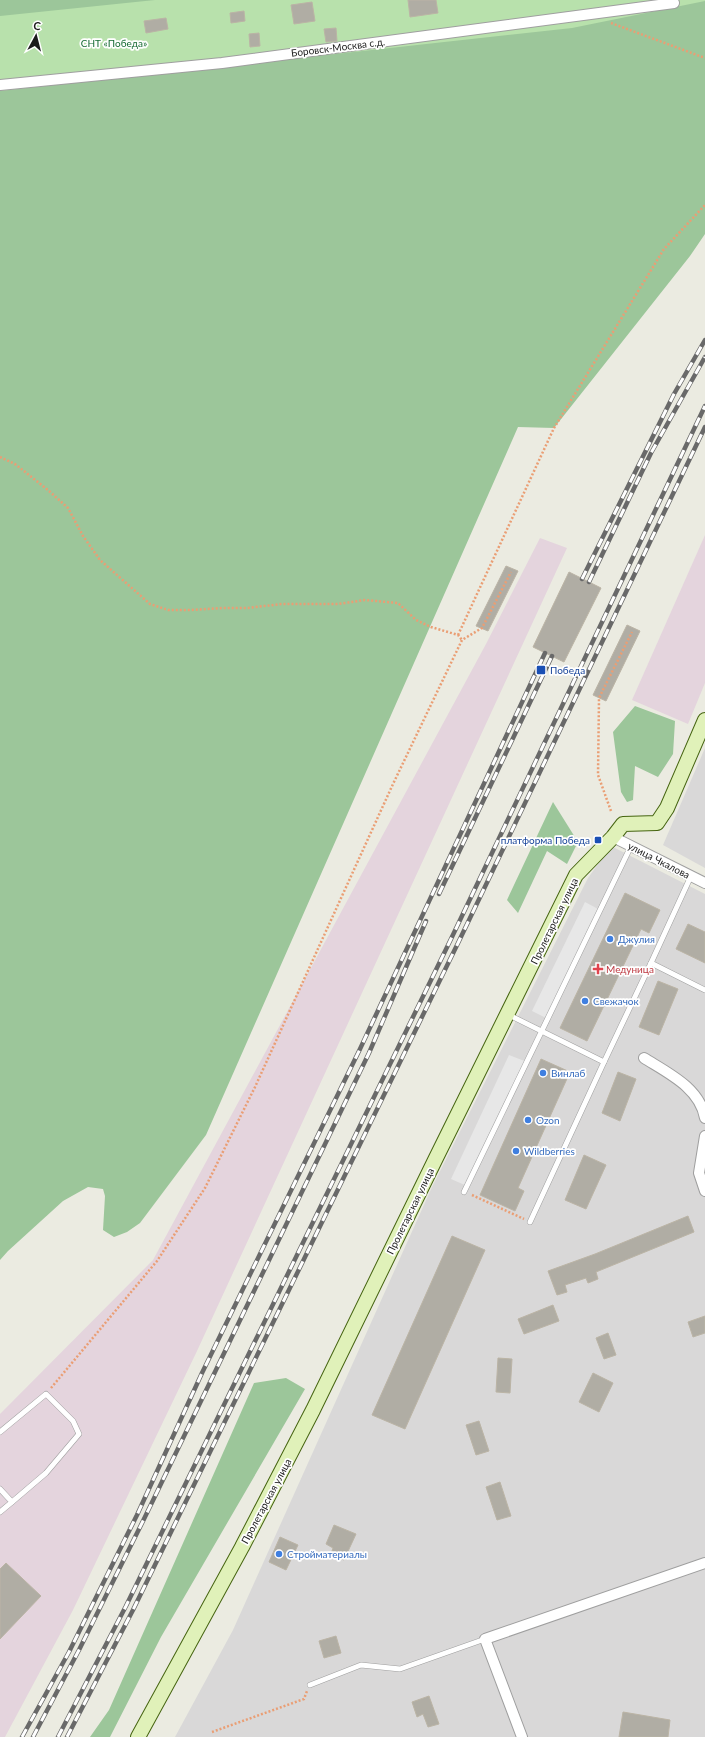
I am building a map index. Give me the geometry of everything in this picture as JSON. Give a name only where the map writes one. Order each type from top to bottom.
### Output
[{"type":"main road","name":"Пролетарская улица","points":[[138,1737],[242,1548],[314,1410],[436,1158],[576,875],[613,837],[623,824],[657,823],[667,808],[705,720]]},
{"type":"street","name":"Боровск-Москва с.д.","points":[[0,85],[222,63],[674,3]]},
{"type":"street","name":"улица Чкалова","points":[[613,837],[705,883]]},
{"type":"street","points":[[644,1058],[681,1081],[690,1089],[698,1100],[705,1118]]},
{"type":"street","points":[[705,1136],[699,1173],[705,1191]]},
{"type":"street","points":[[522,1737],[485,1639],[705,1563]]},
{"type":"lane","points":[[464,1192],[631,846]]},
{"type":"lane","points":[[530,1222],[691,876]]},
{"type":"lane","points":[[650,963],[705,990]]},
{"type":"lane","points":[[508,1015],[604,1062]]},
{"type":"lane","points":[[0,1432],[46,1394],[73,1421],[79,1434],[46,1473],[0,1512]]},
{"type":"lane","points":[[0,1489],[12,1502]]},
{"type":"lane","points":[[310,1685],[361,1665],[400,1669],[485,1639]]},
{"type":"path","points":[[590,15],[705,58]]},
{"type":"path","points":[[458,635],[554,428],[664,249],[705,205]]},
{"type":"path","points":[[0,457],[15,464],[68,508],[83,536],[100,560],[150,604],[168,610],[190,610],[248,608],[281,604],[338,604],[365,600],[393,602],[398,603],[416,620],[431,627],[458,635],[462,640]]},
{"type":"path","points":[[46,1394],[157,1261],[205,1188],[252,1094],[387,798],[462,640],[482,628],[511,572]]},
{"type":"path","points":[[611,811],[598,774],[599,698],[632,632]]},
{"type":"path","points":[[464,1192],[530,1222]]},
{"type":"path","points":[[212,1732],[304,1699],[310,1685]]},
{"type":"shaded area","points":[[705,535],[705,683],[688,724],[632,700]]},
{"type":"shaded area","points":[[540,538],[567,548],[197,1351],[73,1610],[5,1737],[0,1737],[0,1414],[153,1260],[486,644]]},
{"type":"shaded area","points":[[705,748],[705,868],[663,845]]},
{"type":"shaded area","points":[[611,846],[705,894],[705,1737],[175,1737],[233,1630],[432,1187],[588,878]]},
{"type":"shaded area","points":[[585,902],[600,910],[548,1019],[532,1011]]},
{"type":"shaded area","points":[[509,1055],[527,1062],[467,1186],[451,1179]]},
{"type":"green space","points":[[0,0],[155,0],[0,16]]},
{"type":"green space","name":"СНТ «Победа»","points":[[112,0],[705,0],[705,10],[326,64],[0,99],[0,12]]},
{"type":"green space","points":[[705,1],[705,234],[690,256],[554,428],[518,427],[206,1135],[140,1223],[127,1232],[114,1237],[103,1230],[105,1196],[103,1189],[88,1187],[63,1201],[0,1260],[0,91],[572,28]]},
{"type":"green space","points":[[635,706],[675,721],[673,754],[658,777],[635,766],[633,800],[627,802],[621,792],[613,732]]},
{"type":"green space","points":[[553,802],[578,842],[567,864],[547,851],[518,913],[507,900]]},
{"type":"green space","points":[[286,1378],[305,1389],[161,1637],[110,1737],[90,1737],[109,1710],[254,1383]]},
{"type":"building","points":[[408,0],[436,0],[438,13],[410,17]]},
{"type":"building","points":[[312,2],[315,21],[294,24],[291,5]]},
{"type":"building","points":[[244,11],[245,21],[231,23],[230,13]]},
{"type":"building","points":[[166,18],[168,29],[146,33],[144,21]]},
{"type":"building","points":[[336,28],[337,41],[326,42],[324,29]]},
{"type":"building","points":[[259,33],[260,46],[250,47],[249,34]]},
{"type":"building","points":[[506,566],[518,571],[488,631],[476,626]]},
{"type":"building","points":[[569,572],[601,588],[564,662],[533,647]]},
{"type":"building","points":[[627,625],[640,631],[606,701],[593,695]]},
{"type":"building","points":[[625,893],[660,910],[649,933],[641,929],[587,1041],[560,1028]]},
{"type":"building","points":[[688,924],[705,932],[705,963],[676,949]]},
{"type":"building","points":[[658,981],[678,989],[659,1035],[639,1027]]},
{"type":"building","points":[[541,1059],[570,1072],[518,1188],[524,1191],[515,1211],[480,1195]]},
{"type":"building","points":[[618,1072],[636,1079],[620,1121],[602,1113]]},
{"type":"building","points":[[584,1155],[606,1165],[586,1209],[565,1200]]},
{"type":"building","points":[[688,1216],[694,1232],[596,1272],[598,1279],[588,1283],[586,1278],[565,1285],[567,1292],[557,1295],[548,1271],[595,1254]]},
{"type":"building","points":[[452,1236],[485,1250],[405,1429],[372,1415]]},
{"type":"building","points":[[553,1305],[559,1321],[524,1334],[518,1319]]},
{"type":"building","points":[[705,1316],[705,1333],[693,1337],[688,1322]]},
{"type":"building","points":[[608,1333],[616,1355],[604,1359],[596,1338]]},
{"type":"building","points":[[498,1358],[512,1359],[510,1393],[496,1392]]},
{"type":"building","points":[[593,1373],[613,1383],[599,1412],[579,1402]]},
{"type":"building","points":[[479,1421],[489,1451],[476,1455],[466,1425]]},
{"type":"building","points":[[500,1482],[511,1516],[497,1520],[486,1487]]},
{"type":"building","points":[[334,1525],[356,1534],[344,1560],[331,1554],[333,1548],[326,1544]]},
{"type":"building","points":[[280,1537],[298,1545],[286,1570],[269,1562]]},
{"type":"building","points":[[6,1563],[41,1596],[0,1639],[0,1569]]},
{"type":"building","points":[[336,1636],[341,1653],[324,1658],[319,1641]]},
{"type":"building","points":[[429,1696],[439,1724],[428,1727],[423,1714],[417,1717],[412,1702]]},
{"type":"building","points":[[623,1712],[670,1720],[668,1737],[619,1737]]},
{"type":"railway","points":[[582,579],[674,394],[705,340]]},
{"type":"railway","points":[[589,582],[651,453],[705,357]]},
{"type":"railway","points":[[58,1737],[126,1606],[451,939],[705,406]]},
{"type":"railway","points":[[67,1737],[133,1610],[459,941],[705,427]]},
{"type":"railway","points":[[22,1737],[69,1652],[137,1515],[202,1373],[360,1049],[545,653]]},
{"type":"railway","points":[[439,894],[552,656]]},
{"type":"railway","points":[[33,1737],[79,1650],[144,1519],[369,1053],[426,921]]},
{"type":"place","name":"Победа","points":[[541,670]]},
{"type":"place","name":"платформа Победа","points":[[598,840]]},
{"type":"place","name":"Джулия","points":[[610,939]]},
{"type":"place","name":"Медуница","points":[[598,969]]},
{"type":"place","name":"Свежачок","points":[[585,1001]]},
{"type":"place","name":"Винлаб","points":[[543,1073]]},
{"type":"place","name":"Ozon","points":[[528,1120]]},
{"type":"place","name":"Wildberries","points":[[516,1151]]},
{"type":"place","name":"Стройматериалы","points":[[279,1554]]}]
